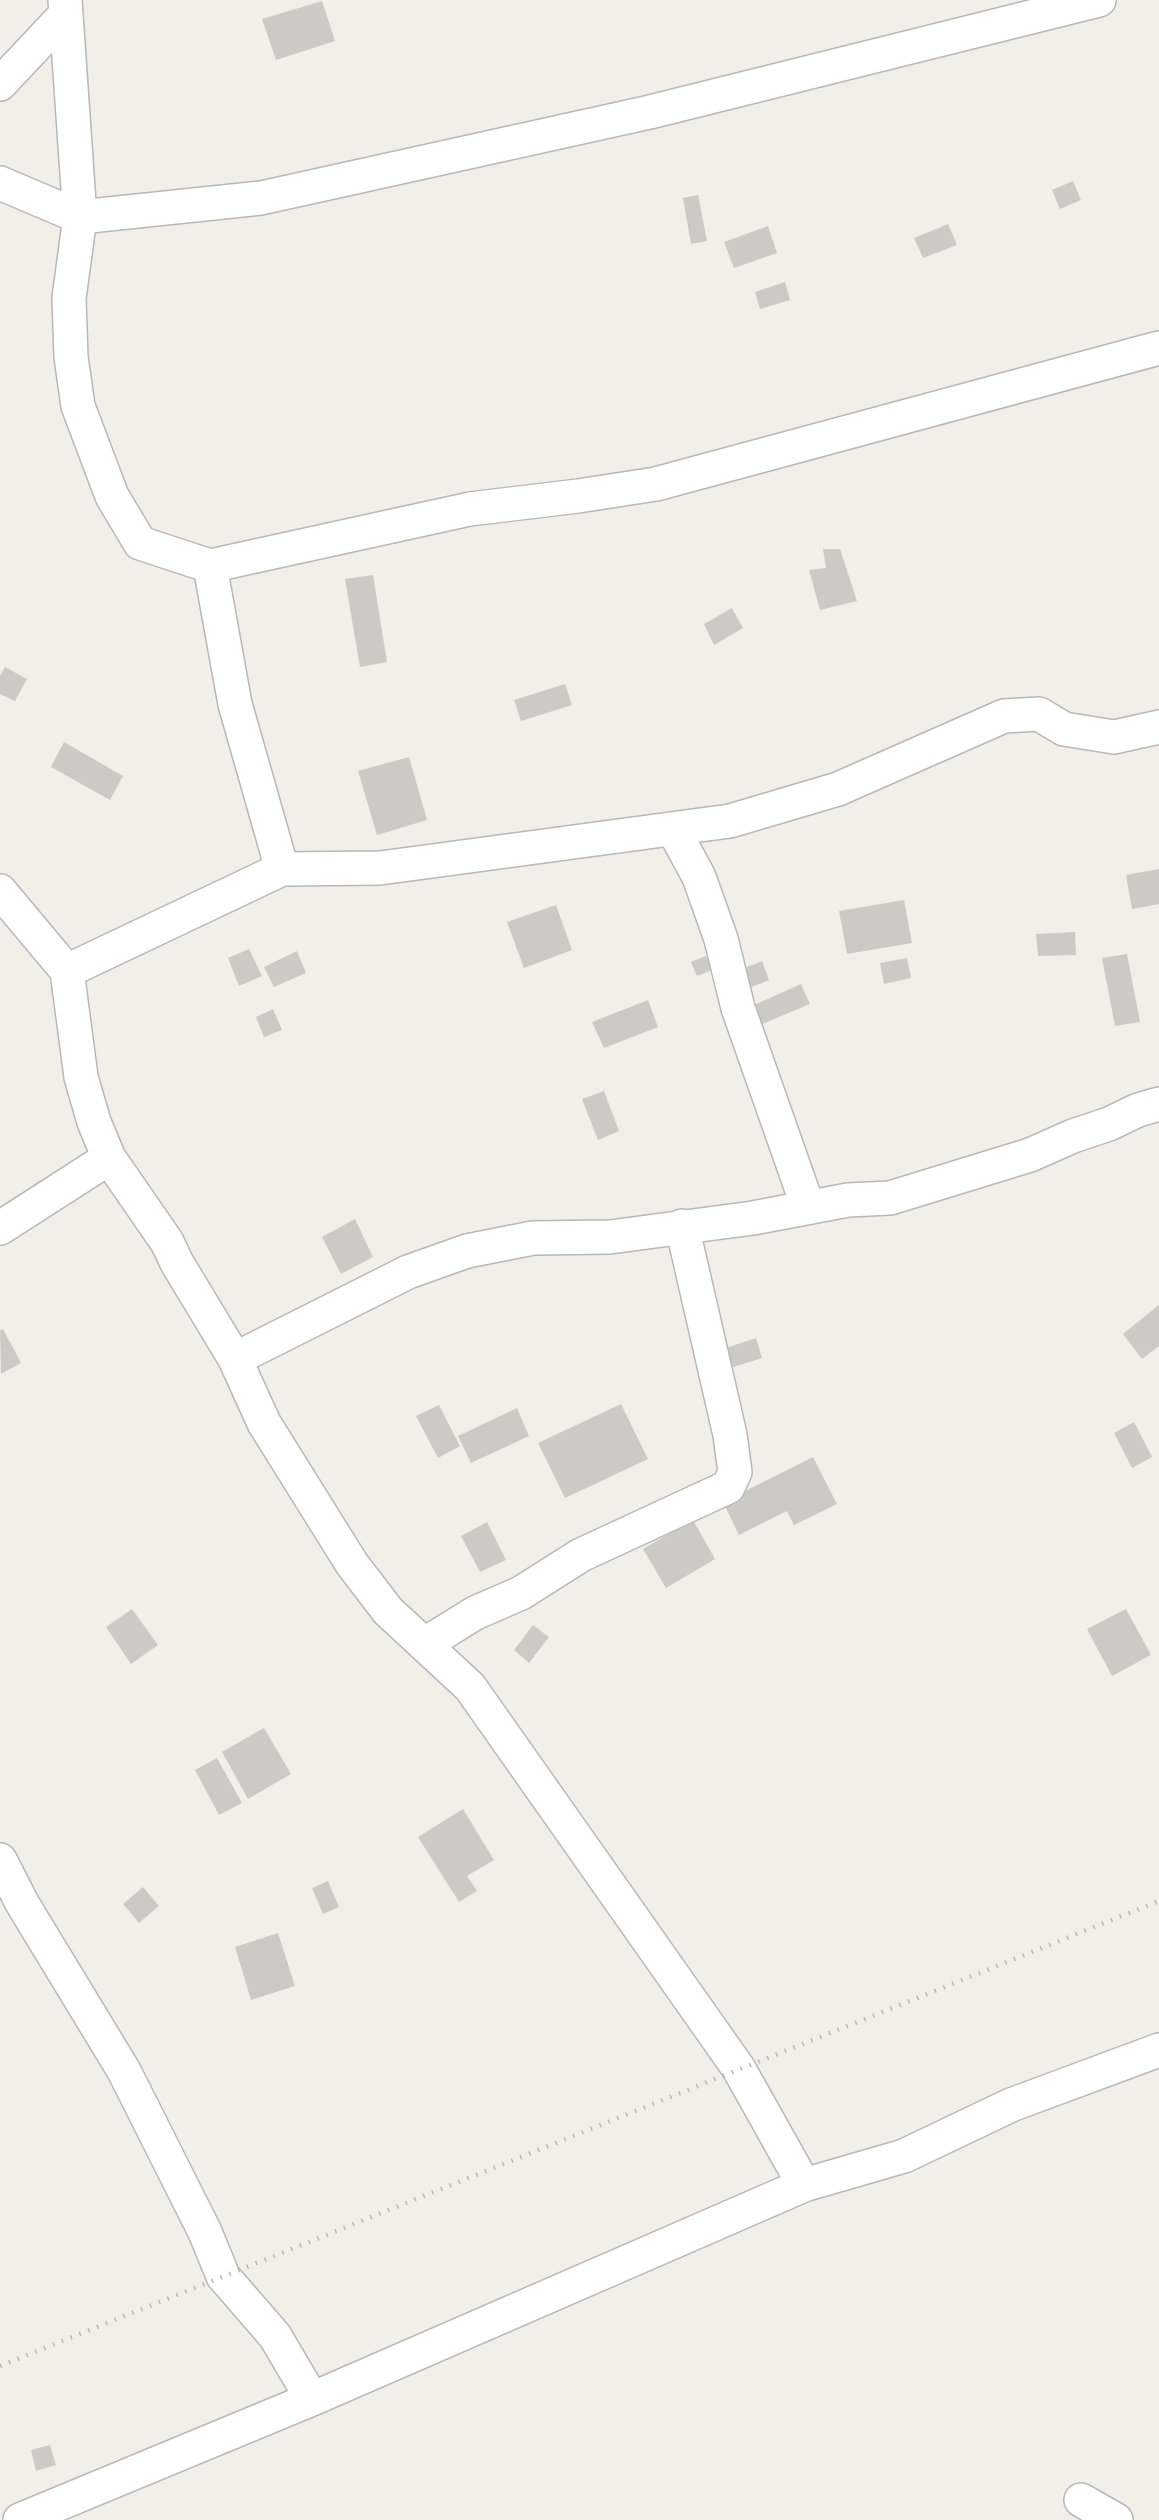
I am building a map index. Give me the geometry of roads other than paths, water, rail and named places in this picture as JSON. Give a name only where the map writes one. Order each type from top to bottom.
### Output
[{"type":"street","points":[[0,183],[80,218],[261,198],[317,188],[650,111],[1099,0]]},
{"type":"street","points":[[65,8],[80,218],[69,298],[71,357],[78,406],[112,496],[140,543],[210,566],[470,509],[656,484],[1159,348]]},
{"type":"street","points":[[0,84],[65,8]]},
{"type":"street","points":[[210,566],[235,704],[282,869]]},
{"type":"street","points":[[67,971],[282,869],[380,868],[730,821],[838,789],[1004,716],[1039,714],[1064,729],[1114,737],[1159,727]]},
{"type":"street","points":[[673,829],[699,877],[721,939],[738,1008],[808,1208]]},
{"type":"street","points":[[0,891],[67,971],[81,1077],[94,1122],[109,1158],[167,1242],[177,1263],[236,1359],[264,1423],[352,1564],[388,1611],[470,1687],[739,2069],[804,2185]]},
{"type":"street","points":[[236,1359],[408,1272],[467,1251],[533,1238],[609,1237],[753,1218],[848,1200],[890,1198],[1030,1155],[1073,1136],[1159,1104]]},
{"type":"street","points":[[0,1228],[109,1158]]},
{"type":"street","points":[[425,1644],[475,1613],[521,1593],[581,1555],[728,1487],[735,1472],[730,1435],[682,1226]]},
{"type":"street","points":[[0,1860],[22,1903],[124,2071],[205,2232],[223,2276],[275,2336],[312,2398]]},
{"type":"street","points":[[20,2520],[312,2398],[804,2185],[904,2156],[1011,2105],[1159,2050]]},
{"type":"street","points":[[1081,2500],[1116,2520]]},
{"type":"street","points":[[0,2503],[4,2520]]},
{"type":"railway","points":[[0,2366],[1159,1901]]}]
